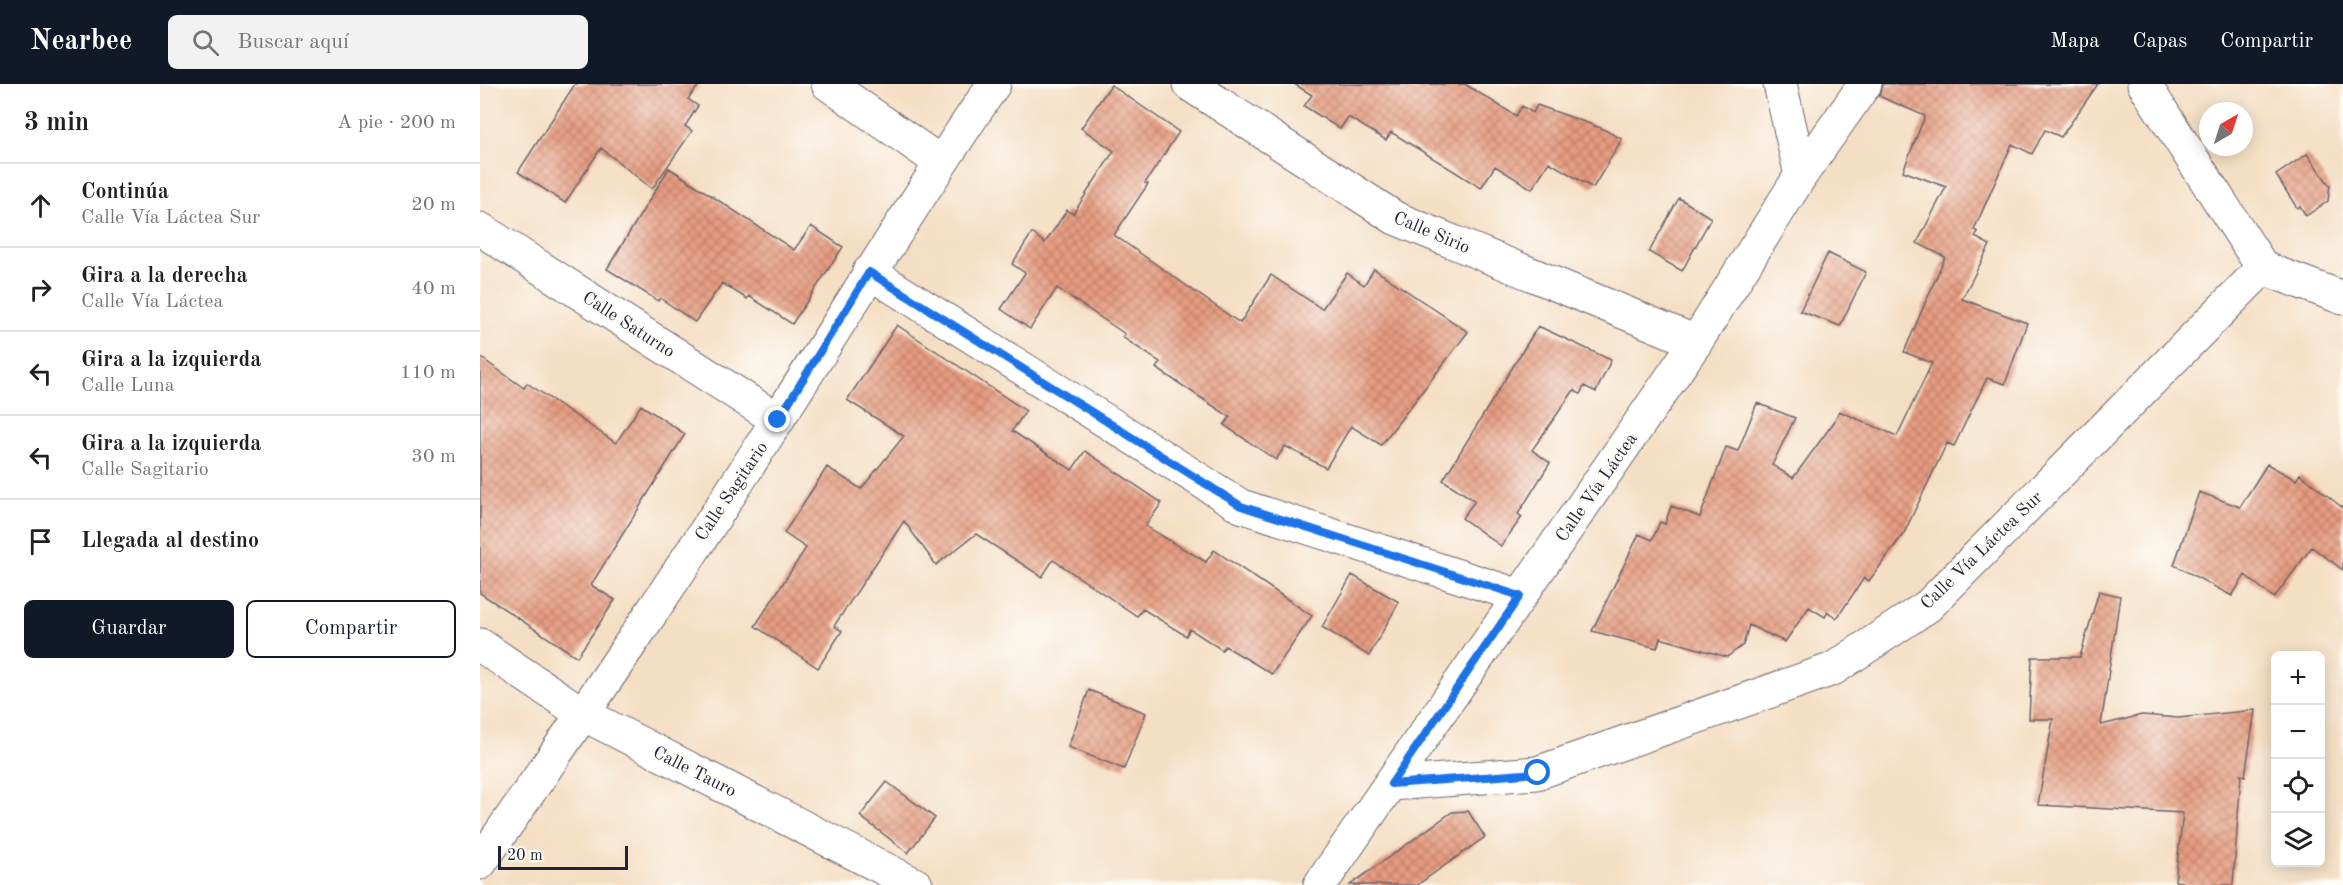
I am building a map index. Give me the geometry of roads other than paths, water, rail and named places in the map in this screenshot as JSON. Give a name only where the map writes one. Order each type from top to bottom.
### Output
[{"type":"street","points":[[828,84],[940,162]]},
{"type":"street","name":"Calle Sagitario","points":[[480,863],[584,714],[778,420],[869,272],[994,84]]},
{"type":"street","name":"Calle Sirio","points":[[1189,84],[1395,218],[1696,342]]},
{"type":"street","points":[[1780,84],[1801,175]]},
{"type":"street","name":"Calle Vía Láctea","points":[[1320,885],[1696,342],[1801,175],[1865,84]]},
{"type":"street","points":[[2144,84],[2263,268],[2343,298]]},
{"type":"street","name":"Calle Saturno","points":[[480,229],[778,420]]},
{"type":"street","name":"Calle Vía Láctea Sur","points":[[1391,784],[1538,773],[1833,669],[1928,606],[2263,268]]},
{"type":"street","points":[[869,272],[1241,506],[1520,596]]},
{"type":"street","name":"Calle Tauro","points":[[480,645],[584,714],[916,885]]}]
